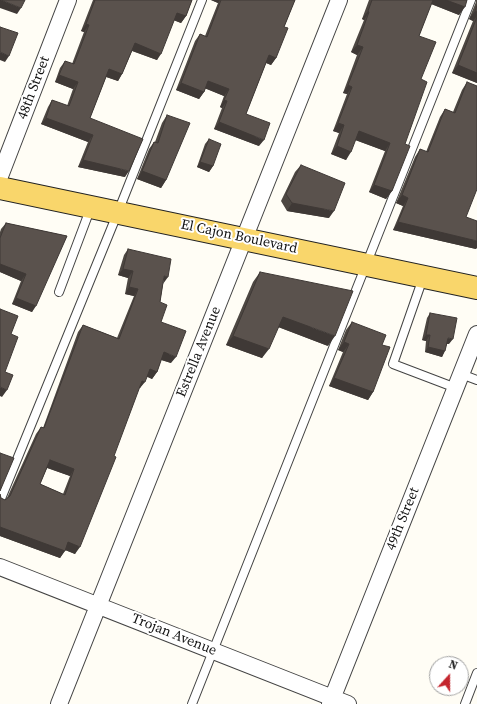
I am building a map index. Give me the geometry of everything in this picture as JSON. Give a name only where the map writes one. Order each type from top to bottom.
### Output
[{"type":"main road","name":"El Cajon Boulevard","points":[[0,188],[92,206],[477,288]]},
{"type":"street","name":"48th Street","points":[[0,176],[68,0]]},
{"type":"street","name":"Estrella Avenue","points":[[59,704],[339,0]]},
{"type":"street","name":"49th Street","points":[[331,701],[477,334]]},
{"type":"street","name":"Trojan Avenue","points":[[0,567],[213,651],[331,701],[348,704]]},
{"type":"lane","points":[[0,501],[118,212],[202,0]]},
{"type":"lane","points":[[192,704],[471,0]]},
{"type":"lane","points":[[59,292],[92,206]]},
{"type":"lane","points":[[424,276],[393,364],[459,381],[477,380]]},
{"type":"lane","points":[[465,704],[477,673]]},
{"type":"building","points":[[1,0],[25,0],[21,8]]},
{"type":"building","points":[[95,0],[192,0],[186,16],[177,13],[161,54],[135,43],[122,74],[109,69],[90,118],[143,139],[129,171],[83,160],[93,135],[46,118],[52,100],[69,106],[78,82],[59,75],[65,61],[74,64],[89,25],[86,24]]},
{"type":"building","points":[[221,0],[295,0],[284,27],[288,28],[276,58],[269,55],[246,114],[270,123],[264,140],[219,122],[227,101],[224,100],[229,89],[208,81],[204,92],[181,83],[200,34],[207,37]]},
{"type":"building","points":[[372,0],[433,0],[419,36],[436,42],[421,79],[427,82],[405,144],[410,146],[392,191],[374,185],[390,143],[359,131],[351,152],[337,146],[344,125],[338,123],[352,87],[348,85],[363,47],[357,45]]},
{"type":"building","points":[[446,0],[467,0],[465,7]]},
{"type":"building","points":[[477,17],[477,73],[458,65]]},
{"type":"building","points":[[0,27],[18,33],[9,56],[0,52]]},
{"type":"building","points":[[467,82],[477,86],[477,189],[466,217],[477,221],[477,241],[398,222],[408,198],[402,195],[420,149],[428,152],[445,109],[455,113]]},
{"type":"building","points":[[167,115],[190,123],[166,180],[142,171],[154,142],[158,143]]},
{"type":"building","points":[[209,139],[221,144],[213,166],[200,162]]},
{"type":"building","points":[[301,165],[345,183],[334,211],[292,203],[286,194]]},
{"type":"building","points":[[6,223],[67,236],[36,306],[16,298],[26,274],[0,264],[0,238]]},
{"type":"building","points":[[128,249],[171,259],[168,277],[164,276],[160,302],[167,305],[161,322],[186,331],[176,357],[164,352],[157,372],[150,369],[145,382],[142,381],[114,456],[116,457],[80,547],[68,542],[65,551],[0,527],[0,494],[1,498],[5,500],[10,496],[41,427],[44,428],[83,325],[119,339],[138,289],[129,287],[133,271],[123,269]],"holes":[[[50,460],[74,469],[65,495],[40,484]]]},
{"type":"building","points":[[260,272],[353,291],[335,336],[283,317],[269,349],[233,336]]},
{"type":"building","points":[[0,309],[18,316],[11,334],[18,337],[5,372],[13,375],[7,390],[0,387]]},
{"type":"building","points":[[430,313],[457,318],[453,339],[448,338],[445,351],[428,347],[430,335],[426,335]]},
{"type":"building","points":[[352,322],[386,335],[382,345],[390,347],[373,392],[334,378],[349,344],[344,342]]},
{"type":"building","points":[[0,453],[14,458],[0,491]]}]
